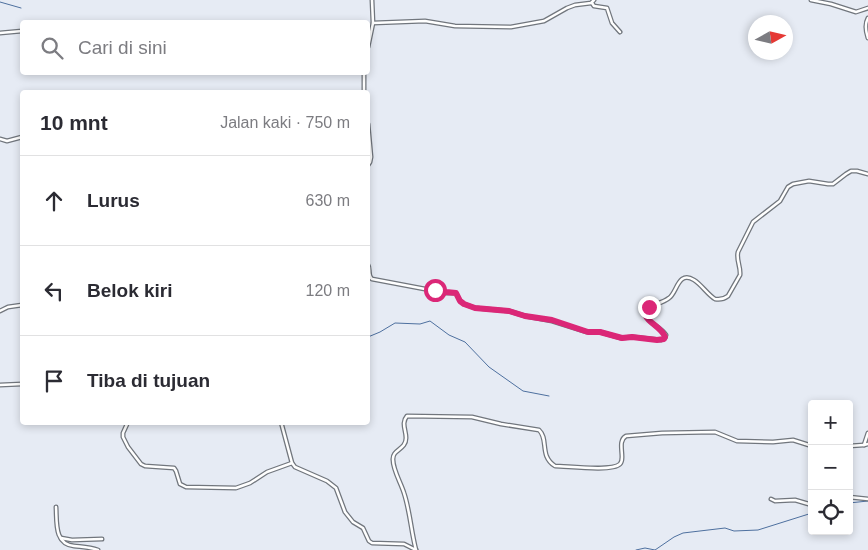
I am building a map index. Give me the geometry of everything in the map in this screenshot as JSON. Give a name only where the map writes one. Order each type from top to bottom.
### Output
[{"type":"street","points":[[370,37],[373,23],[372,0]]},
{"type":"street","points":[[810,0],[832,4],[856,12],[868,8]]},
{"type":"street","points":[[373,23],[424,21],[455,26],[511,27],[544,22],[568,8],[593,1],[594,6],[607,8],[612,23],[620,32]]},
{"type":"street","points":[[868,19],[866,21],[866,30],[868,38]]},
{"type":"street","points":[[0,33],[20,32]]},
{"type":"street","points":[[364,75],[364,90]]},
{"type":"street","points":[[0,139],[7,141],[20,138]]},
{"type":"street","points":[[370,146],[370,162]]},
{"type":"street","points":[[370,276],[372,279],[456,293],[460,301],[475,308],[509,311],[525,316],[552,320],[588,332],[600,332],[622,338],[661,340],[666,335],[648,320],[645,312],[647,308],[671,297],[677,285],[683,279],[694,279],[715,299],[718,300],[728,296],[740,275],[738,252],[753,222],[780,201],[788,187],[809,180],[833,184],[851,171],[857,170],[868,174]]},
{"type":"street","points":[[0,311],[8,307],[20,305]]},
{"type":"street","points":[[0,385],[20,384]]},
{"type":"street","points":[[416,550],[405,495],[393,462],[393,456],[404,446],[406,439],[404,419],[407,416],[472,417],[500,424],[539,430],[542,433],[546,457],[554,466],[614,467],[619,465],[622,459],[622,440],[624,437],[662,433],[715,432],[738,441],[770,442],[793,440],[809,445]]},
{"type":"street","points":[[127,425],[123,433],[124,439],[139,462],[145,466],[173,467],[176,469],[180,484],[186,487],[240,488],[267,472],[292,463]]},
{"type":"street","points":[[282,425],[292,463],[336,488],[345,512],[353,522],[363,528],[370,542],[404,544],[416,550]]},
{"type":"street","points":[[853,446],[866,444],[868,434]]},
{"type":"street","points":[[853,497],[868,499]]},
{"type":"street","points":[[771,500],[796,500],[808,504]]},
{"type":"street","points":[[56,508],[59,538],[70,546],[83,546],[98,550]]},
{"type":"street","points":[[59,538],[71,540],[102,539]]},
{"type":"waterway","points":[[0,2],[21,8]]},
{"type":"waterway","points":[[370,336],[395,323],[420,324],[430,321],[449,335],[465,342],[489,367],[523,391],[549,396]]},
{"type":"waterway","points":[[853,503],[868,501]]},
{"type":"waterway","points":[[636,550],[645,548],[655,550],[683,533],[725,528],[734,531],[758,530],[808,514]]},
{"type":"route","points":[[435,290],[456,293],[460,301],[475,308],[509,311],[525,316],[552,320],[579,330],[606,333],[622,338],[664,339],[666,335],[646,317],[645,312],[649,307]]}]
